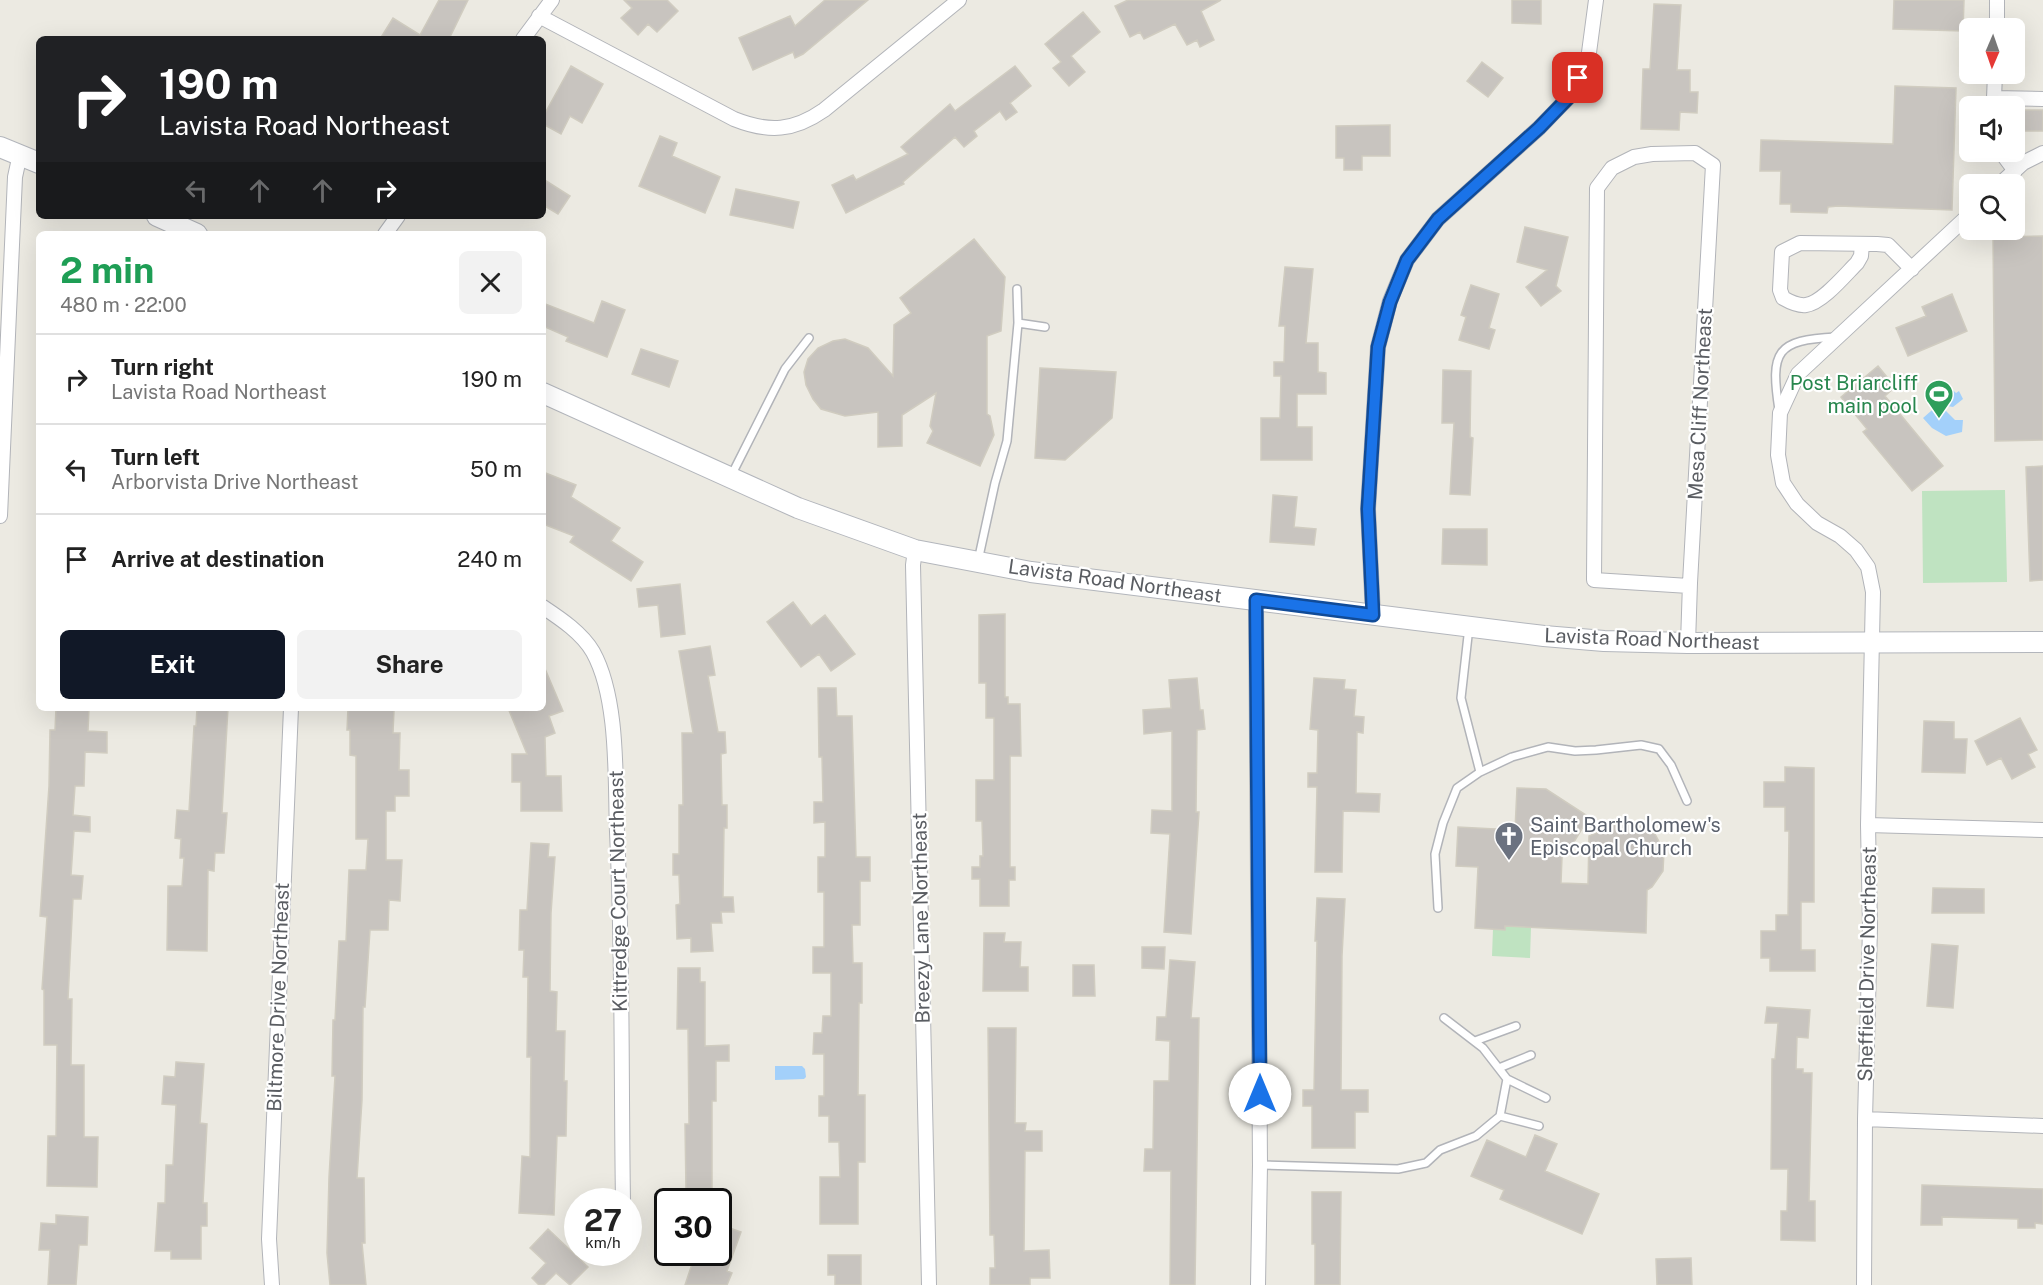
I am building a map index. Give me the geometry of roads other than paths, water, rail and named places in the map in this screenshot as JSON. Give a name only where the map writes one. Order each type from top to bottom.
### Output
[{"type":"main road","points":[[0,147],[36,162]]},
{"type":"main road","points":[[164,219],[190,231]]},
{"type":"main road","name":"Lavista Road Northeast","points":[[546,394],[798,508],[915,550],[1031,572],[1469,627],[1604,641],[1873,644],[2043,642]]},
{"type":"street","points":[[525,36],[552,0]]},
{"type":"street","points":[[539,16],[734,119],[756,126],[781,129],[802,123],[824,110],[959,0]]},
{"type":"street","points":[[1373,615],[1368,509],[1378,347],[1390,302],[1407,260],[1438,219],[1539,128],[1569,97],[1588,60],[1596,0]]},
{"type":"street","points":[[1996,18],[1997,0]]},
{"type":"street","points":[[2025,100],[2043,99]]},
{"type":"street","name":"Mesa Cliff Northeast","points":[[1688,643],[1689,586],[1713,165],[1695,153],[1652,154],[1634,157],[1612,168],[1597,188],[1594,580],[1689,586]]},
{"type":"street","points":[[2012,174],[2023,163],[2043,153]]},
{"type":"street","points":[[0,516],[15,177],[20,154]]},
{"type":"street","points":[[2008,162],[2015,171]]},
{"type":"street","points":[[1780,413],[1798,374],[1959,224]]},
{"type":"street","points":[[1862,244],[1861,256],[1857,263],[1815,302],[1805,306],[1783,298],[1780,290],[1782,252],[1800,243],[1862,244],[1888,245],[1912,269]]},
{"type":"street","name":"Sheffield Drive Northeast","points":[[1780,413],[1778,454],[1783,483],[1797,504],[1817,523],[1844,539],[1856,550],[1868,567],[1874,602],[1868,825],[1870,927],[1864,1285]]},
{"type":"street","name":"Breezy Lane Northeast","points":[[915,550],[913,564],[929,1285]]},
{"type":"street","points":[[1256,600],[1260,1165],[1258,1285]]},
{"type":"street","name":"Kittredge Court Northeast","points":[[546,609],[568,624],[593,652],[606,687],[615,746],[620,855],[622,1188]]},
{"type":"street","name":"Biltmore Drive Northeast","points":[[272,1285],[269,1228],[291,711]]},
{"type":"street","points":[[1868,825],[2043,830]]},
{"type":"street","points":[[1865,1119],[2043,1126]]},
{"type":"lane","points":[[978,562],[995,483],[1007,441],[1018,323],[1017,289]]},
{"type":"lane","points":[[1018,323],[1045,327]]},
{"type":"lane","points":[[1780,413],[1775,380],[1776,363],[1784,350],[1796,341],[1839,337]]},
{"type":"lane","points":[[730,478],[785,369],[809,338]]},
{"type":"lane","points":[[1469,627],[1461,698],[1480,772]]},
{"type":"lane","points":[[1438,908],[1435,854],[1443,823],[1457,788],[1480,772],[1512,757],[1548,747],[1575,751],[1641,745],[1659,749],[1671,765],[1687,801]]},
{"type":"lane","points":[[1444,1018],[1483,1048],[1507,1079],[1546,1098]]},
{"type":"lane","points":[[1475,1041],[1516,1026]]},
{"type":"lane","points":[[1499,1068],[1532,1055]]},
{"type":"lane","points":[[1260,1165],[1398,1168],[1426,1163],[1440,1150],[1476,1136],[1500,1116],[1507,1079]]},
{"type":"lane","points":[[1500,1116],[1539,1126]]},
{"type":"water","name":"Post Briarcliff main pool","points":[[1944,382],[1956,393],[1959,391],[1963,399],[1953,407],[1942,405],[1934,392]]},
{"type":"water","name":"Post Briarcliff main pool","points":[[1939,404],[1955,420],[1963,420],[1962,432],[1946,436],[1932,428],[1923,418]]},
{"type":"water","points":[[775,1066],[802,1066],[806,1077],[775,1080]]},
{"type":"place","name":"Post Briarcliff main pool","points":[[1939,420]]},
{"type":"place","name":"Saint Bartholomew's Episcopal Church","points":[[1509,862]]}]
